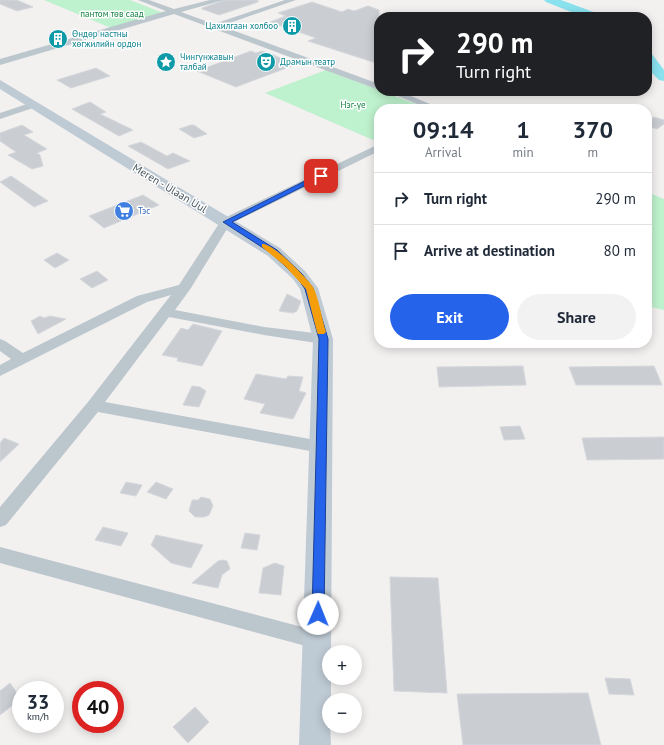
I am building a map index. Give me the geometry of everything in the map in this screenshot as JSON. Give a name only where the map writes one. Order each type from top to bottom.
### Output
[{"type":"street","points":[[142,0],[374,85]]},
{"type":"street","points":[[0,62],[174,11],[220,0]]},
{"type":"street","points":[[235,18],[245,10],[275,0]]},
{"type":"street","points":[[214,26],[292,0]]},
{"type":"street","name":"Meren - Ulaan Uul","points":[[0,84],[274,252],[299,275],[309,288],[323,339],[315,745]]},
{"type":"street","points":[[404,96],[424,104]]},
{"type":"street","points":[[0,116],[33,105]]},
{"type":"street","points":[[0,520],[94,406],[184,288],[226,222],[374,149]]},
{"type":"street","points":[[0,372],[142,299],[184,288]]},
{"type":"street","points":[[165,312],[264,332],[323,339]]},
{"type":"street","points":[[0,344],[22,360]]},
{"type":"street","points":[[94,406],[321,447]]},
{"type":"street","points":[[0,555],[317,640]]},
{"type":"green space","name":"пантом төв саад","points":[[44,0],[130,0],[163,13],[111,28]]},
{"type":"green space","name":"Нэг-үе","points":[[326,70],[374,88],[374,96],[395,96],[416,104],[374,104],[373,140],[265,93]]},
{"type":"green space","points":[[652,194],[664,199],[664,310],[652,307]]},
{"type":"building","points":[[0,0],[17,0],[33,7],[17,11],[0,4]]},
{"type":"building","points":[[225,0],[258,0],[258,2],[219,15],[202,9]]},
{"type":"building","points":[[312,2],[342,12],[348,9],[354,11],[368,6],[379,10],[379,12],[374,12],[374,62],[308,41],[316,38],[270,22],[286,16],[278,13]]},
{"type":"building","points":[[251,51],[256,53],[262,51],[297,64],[236,87],[197,71]]},
{"type":"building","points":[[96,68],[110,76],[71,88],[57,80]]},
{"type":"building","points":[[90,102],[106,112],[100,114],[133,130],[119,136],[72,109]]},
{"type":"building","points":[[654,117],[664,120],[664,124],[657,129],[652,128],[652,118]]},
{"type":"building","points":[[22,125],[33,132],[24,135],[47,149],[37,153],[40,155],[43,166],[32,169],[8,155],[16,152],[0,141],[0,133]]},
{"type":"building","points":[[194,125],[207,134],[194,138],[179,129]]},
{"type":"building","points":[[141,142],[167,156],[173,153],[190,161],[168,169],[128,146]]},
{"type":"building","points":[[11,176],[48,201],[34,207],[0,182]]},
{"type":"building","name":"Тэс","points":[[143,195],[159,205],[104,228],[89,216]]},
{"type":"building","points":[[57,253],[69,260],[55,268],[44,260]]},
{"type":"building","points":[[97,271],[108,280],[92,288],[80,279]]},
{"type":"building","points":[[287,294],[301,301],[297,311],[293,313],[279,311]]},
{"type":"building","points":[[40,316],[44,318],[50,316],[66,319],[38,334],[31,321]]},
{"type":"building","points":[[193,324],[222,331],[202,366],[177,361],[178,358],[162,355],[181,328],[188,330]]},
{"type":"building","points":[[523,366],[526,385],[439,387],[437,367]]},
{"type":"building","points":[[654,366],[662,385],[576,385],[569,367]]},
{"type":"building","points":[[256,374],[286,379],[288,376],[303,377],[299,391],[306,393],[293,419],[260,413],[265,404],[244,399]]},
{"type":"building","points":[[192,386],[200,387],[206,391],[199,407],[183,405]]},
{"type":"building","points":[[520,426],[525,439],[504,440],[500,427]]},
{"type":"building","points":[[664,437],[664,459],[587,460],[582,438]]},
{"type":"building","points":[[4,438],[19,444],[0,462],[0,443]]},
{"type":"building","points":[[126,482],[142,485],[136,496],[120,493]]},
{"type":"building","points":[[156,482],[173,489],[166,499],[147,492]]},
{"type":"building","points":[[201,497],[210,499],[213,506],[209,515],[204,517],[195,517],[189,511],[192,500],[198,500]]},
{"type":"building","points":[[103,527],[128,533],[121,546],[95,540]]},
{"type":"building","points":[[245,533],[260,535],[257,550],[241,548]]},
{"type":"building","points":[[156,535],[203,545],[191,568],[171,563],[151,545]]},
{"type":"building","points":[[218,561],[227,561],[230,569],[222,575],[218,588],[192,583]]},
{"type":"building","points":[[275,563],[284,566],[281,595],[259,593],[263,568]]},
{"type":"building","points":[[390,577],[438,578],[447,693],[394,691]]},
{"type":"building","points":[[605,678],[630,679],[634,695],[609,694]]},
{"type":"building","points":[[10,683],[12,686],[12,706],[0,715],[0,691]]},
{"type":"building","points":[[588,693],[601,745],[463,745],[457,694]]},
{"type":"building","points":[[195,707],[209,722],[188,743],[173,727]]},
{"type":"waterway","points":[[550,0],[582,12]]},
{"type":"waterway","points":[[652,65],[664,77]]},
{"type":"slow traffic","points":[[264,246],[288,264],[309,288],[321,332]]},
{"type":"place","name":"Цахилгаан холбоо","points":[[292,26]]},
{"type":"place","name":"Өндөр настны хөгжилийн ордон","points":[[58,39]]},
{"type":"place","name":"Чингүнжавын талбай","points":[[166,62]]},
{"type":"place","name":"Драмын театр","points":[[266,62]]},
{"type":"place","name":"Тэс","points":[[124,211]]},
{"type":"route","points":[[318,614],[323,339],[309,288],[299,275],[274,252],[226,222],[321,176]]}]
